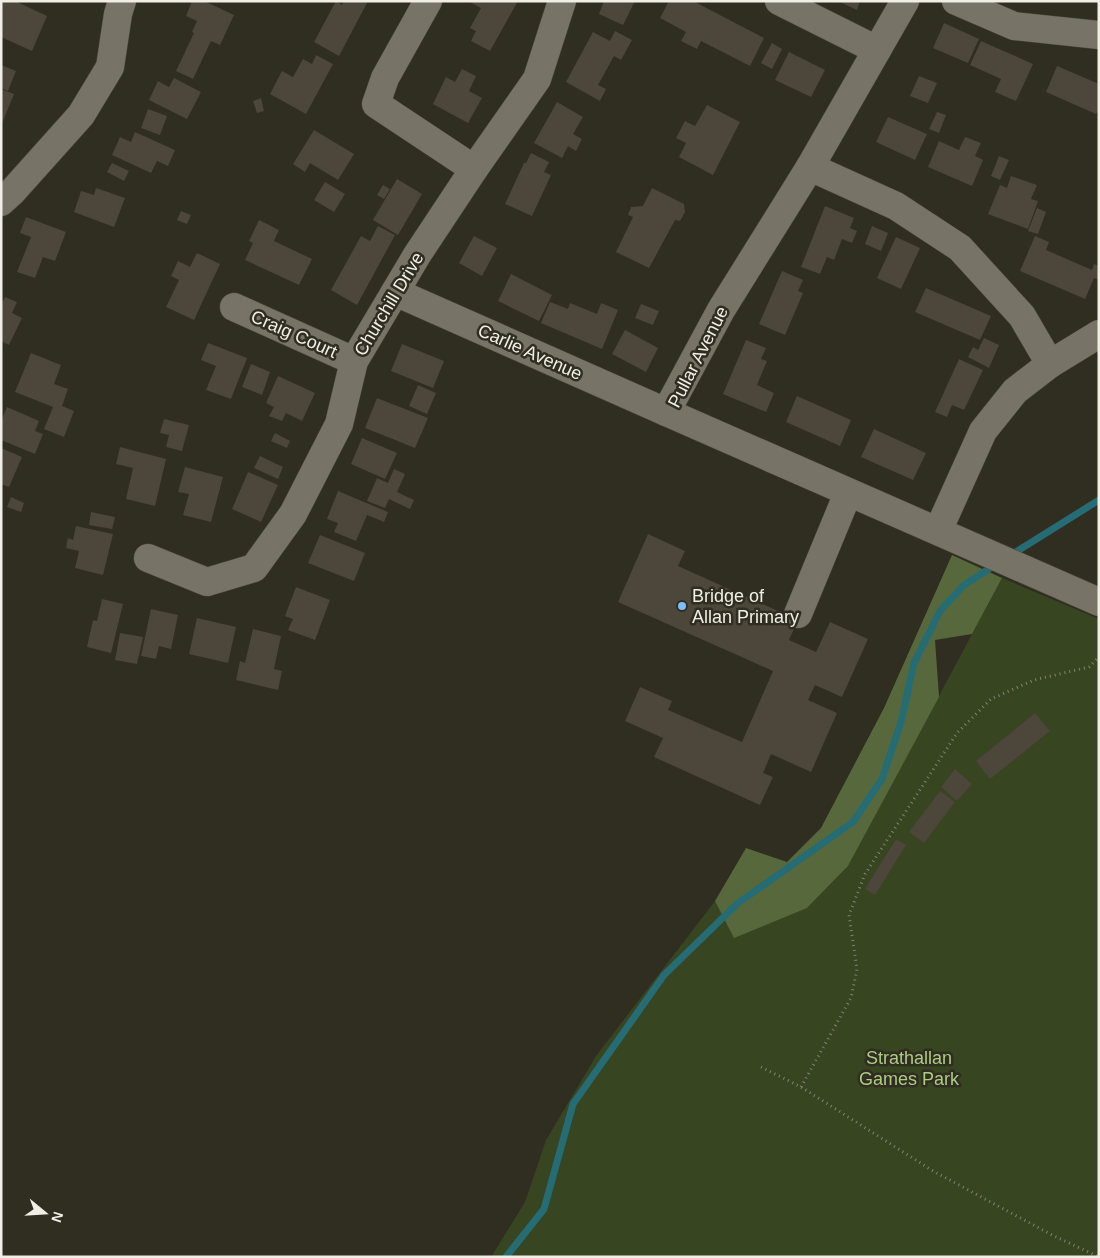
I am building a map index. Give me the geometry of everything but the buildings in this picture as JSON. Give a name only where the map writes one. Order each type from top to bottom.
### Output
[{"type":"street","points":[[1,202],[81,115],[110,67],[118,14],[122,1]]},
{"type":"street","points":[[428,1],[385,78],[376,104],[474,169]]},
{"type":"street","name":"Churchill Drive","points":[[148,558],[207,582],[254,568],[293,514],[340,424],[354,361],[417,255],[537,79],[562,1]]},
{"type":"street","points":[[779,1],[877,50]]},
{"type":"street","name":"Pullar Avenue","points":[[905,1],[810,167],[721,310],[666,412],[1099,602]]},
{"type":"street","points":[[956,1],[1014,26],[1099,35]]},
{"type":"street","points":[[810,167],[896,206],[960,248],[1022,316],[1050,364]]},
{"type":"street","name":"Carlie Avenue","points":[[395,292],[666,412]]},
{"type":"street","name":"Craig Court","points":[[234,307],[354,361]]},
{"type":"street","points":[[938,531],[983,431],[1014,391],[1050,364],[1099,334]]},
{"type":"street","points":[[798,614],[848,493]]},
{"type":"path","points":[[801,1087],[851,998],[857,969],[849,915],[865,874],[957,732],[991,699],[1034,680],[1090,667],[1099,657]]},
{"type":"path","points":[[761,1067],[801,1087],[934,1172],[1052,1235],[1099,1257]]},
{"type":"green space","points":[[952,555],[1002,578],[972,634],[935,640],[939,697],[848,866],[807,908],[734,938],[715,901],[746,848],[787,862],[821,828],[884,708]]},
{"type":"green space","name":"Strathallan Games Park","points":[[1002,578],[1099,619],[1099,1257],[491,1257],[525,1202],[546,1140],[596,1056],[715,901],[807,908],[848,866]]},
{"type":"waterway","points":[[1011,555],[1099,500]]},
{"type":"waterway","points":[[506,1257],[544,1209],[573,1104],[664,975],[738,903],[853,822],[882,779],[901,722],[914,663],[940,611],[964,585],[995,565]]},
{"type":"place","name":"Bridge of Allan Primary","points":[[682,606]]}]
